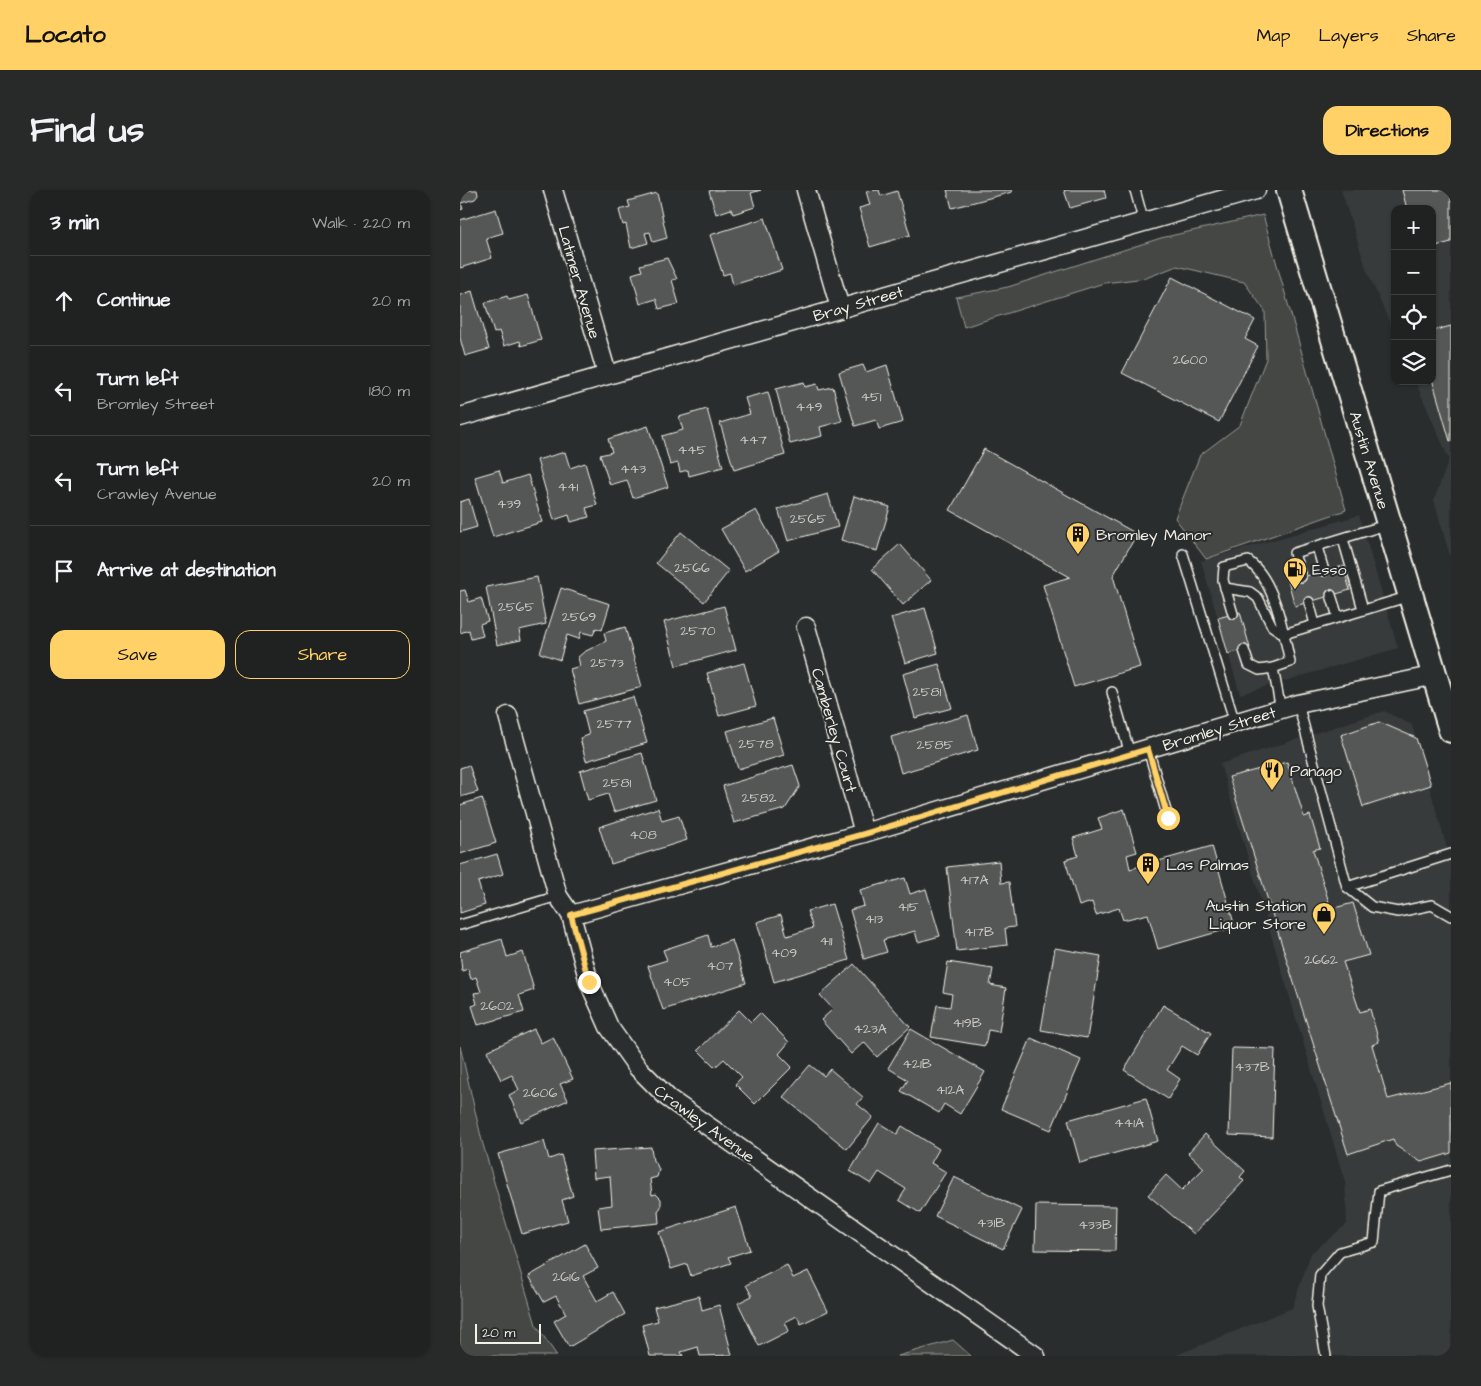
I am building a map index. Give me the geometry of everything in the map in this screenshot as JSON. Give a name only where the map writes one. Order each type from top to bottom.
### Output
[{"type":"main road","name":"Austin Avenue","points":[[1289,190],[1411,595],[1440,675],[1451,730]]},
{"type":"street","name":"Latimer Avenue","points":[[553,190],[607,374]]},
{"type":"street","points":[[806,190],[840,308]]},
{"type":"street","name":"Bray Street","points":[[460,417],[1256,190]]},
{"type":"street","name":"Camberley Court","points":[[806,627],[864,834]]},
{"type":"street","name":"Bromley Street","points":[[571,915],[864,834],[1298,704],[1440,675]]},
{"type":"street","name":"Crawley Avenue","points":[[508,716],[558,896],[571,915],[589,982],[600,1009],[619,1043],[651,1083],[723,1137],[1036,1356]]},
{"type":"lane","points":[[1135,190],[1144,223]]},
{"type":"lane","points":[[1302,578],[1294,553],[1389,524]]},
{"type":"lane","points":[[1342,539],[1363,609]]},
{"type":"lane","points":[[1317,547],[1324,571]]},
{"type":"lane","points":[[1183,554],[1235,723]]},
{"type":"lane","points":[[1233,614],[1225,588],[1224,567],[1248,561],[1256,567],[1268,586],[1284,634],[1290,662],[1273,668],[1259,670],[1249,665],[1244,650]]},
{"type":"lane","points":[[1225,588],[1250,592],[1258,598],[1272,626],[1284,634]]},
{"type":"lane","points":[[1284,634],[1411,595]]},
{"type":"lane","points":[[1331,596],[1338,617]]},
{"type":"lane","points":[[1309,602],[1315,624]]},
{"type":"lane","points":[[1273,668],[1281,710]]},
{"type":"lane","points":[[1112,692],[1130,754]]},
{"type":"lane","points":[[1298,704],[1347,887],[1372,907],[1398,912],[1432,905],[1451,916]]},
{"type":"lane","points":[[1148,749],[1168,818]]},
{"type":"lane","points":[[1347,887],[1451,854]]},
{"type":"lane","points":[[460,925],[558,896]]},
{"type":"lane","points":[[1326,1356],[1317,1306],[1320,1275],[1340,1252],[1374,1242],[1379,1191],[1451,1170]]},
{"type":"shaded area","points":[[1341,190],[1451,190],[1451,560],[1434,500],[1449,459],[1417,385],[1436,385],[1436,205],[1391,205],[1391,326],[1367,271]]},
{"type":"shaded area","points":[[1263,215],[1346,510],[1206,559],[1175,518],[1200,455],[1240,425],[1266,359],[1265,311],[1244,282],[1177,266],[1146,278],[1104,283],[964,327],[956,297],[1008,287],[1161,238]]},
{"type":"shaded area","name":"Esso","points":[[1359,515],[1398,648],[1240,694],[1201,561]]},
{"type":"shaded area","points":[[1384,711],[1412,725],[1451,862],[1451,1356],[1174,1356],[1292,1308],[1311,1253],[1347,1224],[1345,1182],[1220,764]]},
{"type":"shaded area","points":[[460,1046],[482,1141],[536,1325],[557,1356],[460,1356]]},
{"type":"shaded area","points":[[953,1340],[971,1356],[898,1356]]},
{"type":"building","points":[[460,190],[477,190],[478,195],[475,199],[461,203],[463,209],[460,210]]},
{"type":"building","points":[[761,190],[751,193],[755,207],[733,214],[731,209],[716,214],[709,191]]},
{"type":"building","points":[[879,190],[881,196],[897,191],[910,235],[870,247],[859,208],[870,205],[866,191]]},
{"type":"building","points":[[947,190],[1011,190],[1012,192],[952,208]]},
{"type":"building","points":[[1064,190],[1104,190],[1106,198],[1070,208]]},
{"type":"building","points":[[1402,190],[1451,190],[1451,242],[1436,246],[1436,205],[1406,205]]},
{"type":"building","points":[[657,193],[667,238],[653,242],[650,232],[645,233],[648,243],[631,248],[626,224],[623,225],[619,210],[630,207],[628,201]]},
{"type":"building","points":[[496,209],[503,233],[486,238],[492,258],[460,268],[460,220]]},
{"type":"building","points":[[765,218],[782,270],[733,285],[730,273],[723,275],[710,235]]},
{"type":"building","points":[[667,258],[677,279],[672,280],[679,304],[659,309],[656,299],[640,304],[632,274],[642,271],[640,265]]},
{"type":"building","points":[[1172,277],[1255,320],[1245,339],[1258,346],[1219,422],[1122,373]]},
{"type":"building","points":[[472,291],[489,349],[465,356],[460,338],[460,295]]},
{"type":"building","points":[[528,295],[541,340],[521,346],[520,341],[504,346],[499,331],[494,333],[485,303],[507,296],[509,300]]},
{"type":"building","points":[[1451,326],[1451,441],[1434,385],[1436,385],[1436,330]]},
{"type":"building","points":[[863,365],[866,372],[887,365],[903,422],[879,429],[876,420],[855,426],[839,372]]},
{"type":"building","points":[[804,382],[805,387],[817,384],[819,390],[833,387],[842,421],[820,427],[822,436],[790,444],[776,389]]},
{"type":"building","points":[[768,392],[785,455],[734,470],[720,423],[750,414],[745,398]]},
{"type":"building","points":[[707,409],[723,467],[689,476],[688,470],[680,472],[678,463],[670,465],[662,436],[683,430],[679,417]]},
{"type":"building","points":[[648,426],[668,487],[633,498],[627,480],[610,485],[600,455],[612,452],[608,439]]},
{"type":"building","name":"Bromley Manor","points":[[984,449],[1137,534],[1113,576],[1140,667],[1074,687],[1043,585],[1070,577],[950,510]]},
{"type":"building","points":[[565,452],[570,468],[585,463],[597,505],[586,508],[589,517],[571,522],[569,515],[554,520],[537,460]]},
{"type":"building","points":[[499,470],[503,483],[528,475],[542,522],[493,537],[475,477]]},
{"type":"building","points":[[828,494],[838,527],[788,541],[778,509]]},
{"type":"building","points":[[854,496],[890,507],[877,551],[841,540]]},
{"type":"building","points":[[469,499],[477,527],[460,532],[460,502]]},
{"type":"building","points":[[756,510],[779,551],[745,571],[721,529]]},
{"type":"building","points":[[681,532],[729,571],[704,602],[656,563]]},
{"type":"building","points":[[900,544],[931,580],[903,605],[872,569]]},
{"type":"building","points":[[1343,566],[1350,590],[1295,606],[1288,581]]},
{"type":"building","points":[[537,577],[546,624],[519,630],[521,640],[497,645],[486,587]]},
{"type":"building","points":[[561,588],[610,604],[602,630],[596,628],[593,635],[581,632],[579,639],[567,635],[560,660],[540,653]]},
{"type":"building","points":[[465,590],[469,602],[481,598],[488,621],[480,624],[483,636],[471,639],[469,630],[460,633],[460,591]]},
{"type":"building","points":[[724,606],[736,650],[676,666],[664,622]]},
{"type":"building","points":[[925,608],[938,653],[905,663],[891,618]]},
{"type":"building","points":[[1240,612],[1250,648],[1228,654],[1218,618]]},
{"type":"building","points":[[625,627],[642,687],[579,704],[570,669],[580,666],[578,657],[584,652],[606,641],[604,633]]},
{"type":"building","points":[[744,663],[756,706],[719,716],[707,673]]},
{"type":"building","points":[[939,664],[952,708],[915,718],[903,674]]},
{"type":"building","points":[[633,697],[647,743],[586,761],[580,738],[589,735],[583,711]]},
{"type":"building","points":[[968,715],[978,750],[901,773],[891,737]]},
{"type":"building","points":[[773,718],[784,755],[738,769],[727,731]]},
{"type":"building","points":[[1379,722],[1416,738],[1431,785],[1363,807],[1341,735]]},
{"type":"building","points":[[642,753],[656,800],[614,812],[608,794],[588,800],[580,771]]},
{"type":"building","points":[[1287,762],[1304,817],[1310,815],[1320,848],[1313,850],[1331,909],[1353,903],[1369,955],[1343,962],[1360,1012],[1370,1009],[1379,1042],[1372,1045],[1388,1099],[1451,1083],[1451,1153],[1421,1162],[1396,1146],[1393,1139],[1348,1154],[1229,777]]},
{"type":"building","points":[[469,765],[478,792],[460,797],[460,768]]},
{"type":"building","points":[[793,765],[800,786],[785,809],[734,823],[723,786]]},
{"type":"building","points":[[482,798],[496,843],[460,854],[460,805]]},
{"type":"building","points":[[658,808],[662,821],[679,816],[687,840],[611,864],[599,827]]},
{"type":"building","name":"Las Palmas","points":[[1124,809],[1137,852],[1127,855],[1130,869],[1212,846],[1235,927],[1158,949],[1148,914],[1123,920],[1119,908],[1096,915],[1092,902],[1079,906],[1065,860],[1078,856],[1073,838],[1102,829],[1098,818]]},
{"type":"building","points":[[497,854],[503,874],[478,882],[485,905],[460,913],[460,865]]},
{"type":"building","points":[[999,861],[1001,883],[1009,882],[1015,927],[1005,928],[1007,945],[957,951],[947,867]]},
{"type":"building","points":[[905,878],[910,894],[926,889],[940,936],[918,942],[915,931],[883,940],[887,952],[864,959],[850,910],[864,906],[860,890]]},
{"type":"building","points":[[832,904],[849,960],[774,982],[757,922],[781,915],[787,936],[813,928],[807,911]]},
{"type":"building","points":[[708,935],[711,947],[732,940],[746,983],[663,1010],[648,966],[667,960],[663,950]]},
{"type":"building","points":[[502,939],[507,957],[523,952],[534,990],[519,995],[524,1012],[478,1025],[472,1006],[477,1004],[474,993],[481,992],[476,977],[471,979],[468,969],[462,971],[460,952]]},
{"type":"building","points":[[1055,948],[1101,956],[1087,1038],[1041,1030]]},
{"type":"building","points":[[948,962],[993,969],[990,985],[1006,988],[999,1032],[988,1030],[985,1046],[931,1037],[937,1005],[950,1007],[952,994],[943,992]]},
{"type":"building","points":[[854,964],[910,1027],[877,1057],[864,1042],[851,1054],[821,1020],[833,1009],[820,995]]},
{"type":"building","points":[[1163,1005],[1211,1033],[1197,1055],[1182,1046],[1167,1070],[1180,1079],[1168,1099],[1124,1070]]},
{"type":"building","points":[[739,1010],[751,1022],[760,1013],[789,1042],[779,1054],[792,1067],[755,1104],[735,1084],[742,1077],[724,1059],[715,1067],[698,1050]]},
{"type":"building","points":[[534,1029],[541,1043],[553,1037],[573,1079],[560,1084],[568,1100],[521,1122],[509,1095],[519,1090],[512,1075],[501,1080],[487,1051]]},
{"type":"building","points":[[911,1029],[985,1072],[960,1114],[944,1104],[939,1113],[901,1091],[908,1080],[888,1068]]},
{"type":"building","points":[[1031,1038],[1081,1060],[1051,1130],[1001,1109]]},
{"type":"building","points":[[1232,1048],[1275,1049],[1272,1137],[1229,1135]]},
{"type":"building","points":[[810,1065],[824,1076],[830,1069],[863,1097],[857,1104],[873,1117],[847,1149],[783,1097]]},
{"type":"building","points":[[1146,1098],[1158,1141],[1080,1163],[1068,1120]]},
{"type":"building","points":[[879,1123],[897,1134],[902,1126],[939,1149],[931,1163],[946,1172],[920,1213],[899,1200],[906,1189],[879,1172],[871,1184],[850,1171]]},
{"type":"building","points":[[1205,1134],[1245,1171],[1240,1177],[1244,1181],[1194,1234],[1148,1195],[1166,1175],[1182,1190],[1204,1168],[1188,1153]]},
{"type":"building","points":[[544,1141],[549,1159],[561,1155],[573,1196],[562,1200],[568,1221],[522,1234],[498,1154]]},
{"type":"building","points":[[651,1147],[653,1161],[659,1170],[657,1177],[650,1179],[652,1195],[656,1194],[661,1199],[661,1207],[658,1211],[659,1223],[601,1229],[598,1207],[612,1205],[610,1176],[594,1178],[592,1151]]},
{"type":"building","points":[[954,1177],[1022,1210],[1003,1249],[935,1216]]},
{"type":"building","points":[[1036,1205],[1116,1206],[1115,1251],[1035,1250]]},
{"type":"building","points":[[736,1207],[750,1250],[728,1257],[731,1263],[691,1276],[687,1264],[671,1269],[659,1232]]},
{"type":"building","points":[[585,1244],[598,1268],[583,1276],[597,1301],[613,1292],[625,1314],[569,1347],[554,1321],[566,1314],[556,1296],[544,1302],[529,1276]]},
{"type":"building","points":[[787,1265],[793,1278],[808,1271],[828,1311],[801,1324],[797,1316],[785,1322],[789,1331],[759,1346],[738,1303],[752,1296],[746,1285]]},
{"type":"building","points":[[699,1296],[702,1310],[719,1305],[732,1355],[700,1356],[698,1347],[681,1352],[683,1356],[650,1356],[642,1325],[658,1321],[654,1307]]},
{"type":"place","name":"Bromley Manor","points":[[1078,555]]},
{"type":"place","name":"Esso","points":[[1295,590]]},
{"type":"place","name":"Panago","points":[[1272,791]]},
{"type":"place","name":"Las Palmas","points":[[1148,885]]},
{"type":"place","name":"Austin Station Liquor Store","points":[[1324,935]]},
{"type":"route","points":[[589,982],[571,915],[864,834],[1148,749],[1168,818]]}]
